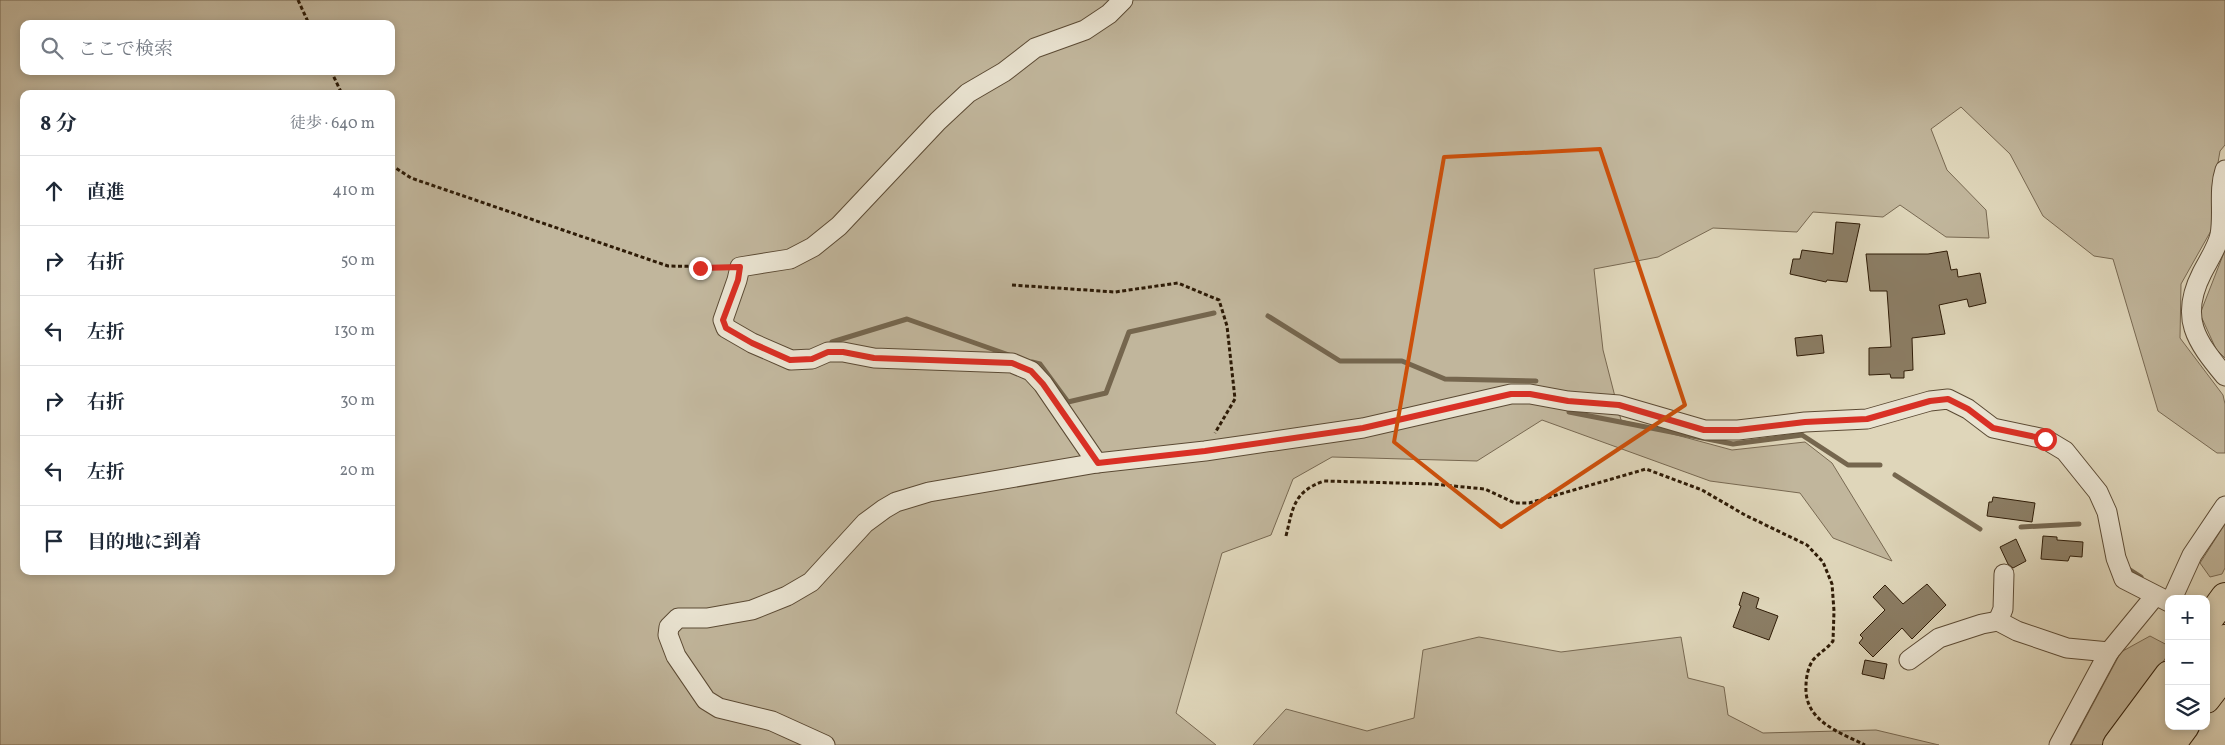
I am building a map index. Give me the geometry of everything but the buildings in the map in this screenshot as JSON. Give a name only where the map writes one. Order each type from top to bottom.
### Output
[{"type":"highway","points":[[2210,618],[2225,598]]},
{"type":"highway","points":[[2210,657],[2225,639]]},
{"type":"highway","points":[[2210,694],[2225,674]]},
{"type":"highway","points":[[2117,745],[2165,680]]},
{"type":"highway","points":[[2140,745],[2165,714]]},
{"type":"highway","points":[[2171,745],[2182,730]]},
{"type":"street","points":[[1098,463],[1043,384],[1031,371],[1012,363],[874,358],[843,352],[828,352],[812,359],[790,360],[752,343],[726,328],[723,320],[738,280],[740,267],[790,258],[813,247],[839,226],[938,121],[968,93],[1004,72],[1035,48],[1085,30],[1109,14],[1123,0]]},
{"type":"street","points":[[2225,170],[2221,182],[2220,237],[2195,286],[2190,309],[2194,334],[2204,351],[2225,376]]},
{"type":"street","points":[[825,745],[772,721],[718,708],[706,700],[676,656],[668,635],[669,627],[678,618],[707,618],[752,610],[787,596],[811,582],[865,523],[896,502],[929,492],[1098,463],[1205,451],[1363,428],[1511,394],[1530,394],[1568,401],[1619,405],[1704,430],[1738,430],[1805,422],[1867,419],[1930,401],[1948,399],[1968,409],[1993,428],[2045,439],[2065,451],[2101,499],[2107,512],[2116,558],[2124,578],[2165,599],[2109,652],[2059,745]]},
{"type":"street","points":[[2167,595],[2225,506]]},
{"type":"street","points":[[1998,621],[2003,609],[2004,574]]},
{"type":"street","points":[[1909,660],[1939,638],[1982,624],[1998,621],[2017,631],[2068,648],[2109,652]]},
{"type":"path","points":[[298,0],[307,20]]},
{"type":"path","points":[[333,75],[340,90]]},
{"type":"path","points":[[395,168],[411,178],[668,266],[740,267]]},
{"type":"path","points":[[1012,284],[1115,292],[1178,284],[1219,300],[1227,326],[1234,399],[1205,451]]},
{"type":"path","points":[[1286,536],[1295,500],[1309,486],[1324,481],[1434,484],[1485,489],[1514,503],[1529,503],[1646,469],[1702,490],[1807,545],[1823,562],[1832,584],[1834,612],[1833,641],[1813,661],[1806,677],[1806,696],[1814,716],[1834,730],[1865,745]]},
{"type":"highlighted area","points":[[1600,149],[1685,405],[1501,527],[1394,442],[1444,157]]},
{"type":"shaded area","points":[[0,0],[2225,0],[2225,145],[2220,151],[2214,186],[2212,229],[2181,284],[2180,338],[2223,395],[2225,404],[2225,453],[2217,453],[2158,411],[2113,259],[2094,256],[2043,216],[2010,154],[1961,107],[1931,129],[1947,170],[1986,210],[1989,238],[1946,237],[1900,205],[1883,217],[1813,212],[1797,232],[1713,228],[1658,257],[1594,269],[1603,350],[1621,420],[1732,450],[1805,442],[1832,463],[1892,561],[1833,538],[1800,493],[1710,481],[1542,420],[1477,461],[1332,457],[1293,479],[1271,535],[1222,553],[1176,713],[1216,745],[0,745]]},
{"type":"shaded area","points":[[2225,250],[2225,358],[2216,349],[2200,314]]},
{"type":"shaded area","points":[[2225,524],[2225,568],[2222,574],[2210,577],[2200,563]]},
{"type":"shaded area","points":[[2150,636],[2165,644],[2165,659],[2106,745],[2071,745],[2121,652]]},
{"type":"shaded area","points":[[1479,637],[1561,652],[1681,637],[1688,678],[1724,687],[1728,715],[1763,733],[1876,730],[1939,745],[1253,745],[1286,709],[1367,731],[1414,718],[1423,650]]},
{"type":"waterway","points":[[1032,362],[1040,364],[1068,402],[1106,393],[1129,332],[1214,313]]},
{"type":"waterway","points":[[1268,316],[1340,361],[1402,361],[1445,379],[1536,381]]},
{"type":"waterway","points":[[832,342],[907,319],[1009,355]]},
{"type":"waterway","points":[[1569,412],[1733,444],[1802,435],[1848,465],[1880,465]]},
{"type":"waterway","points":[[1895,475],[1980,529]]},
{"type":"waterway","points":[[2021,527],[2079,524]]},
{"type":"waterway","points":[[2127,568],[2141,577]]},
{"type":"route","points":[[700,268],[740,267],[738,280],[723,320],[726,328],[752,343],[790,360],[812,359],[828,352],[843,352],[874,358],[1012,363],[1031,371],[1055,398],[1098,463],[1154,458],[1363,428],[1511,394],[1530,394],[1568,401],[1619,405],[1704,430],[1738,430],[1805,422],[1867,419],[1930,401],[1948,399],[1968,409],[1993,428],[2045,439]]}]
